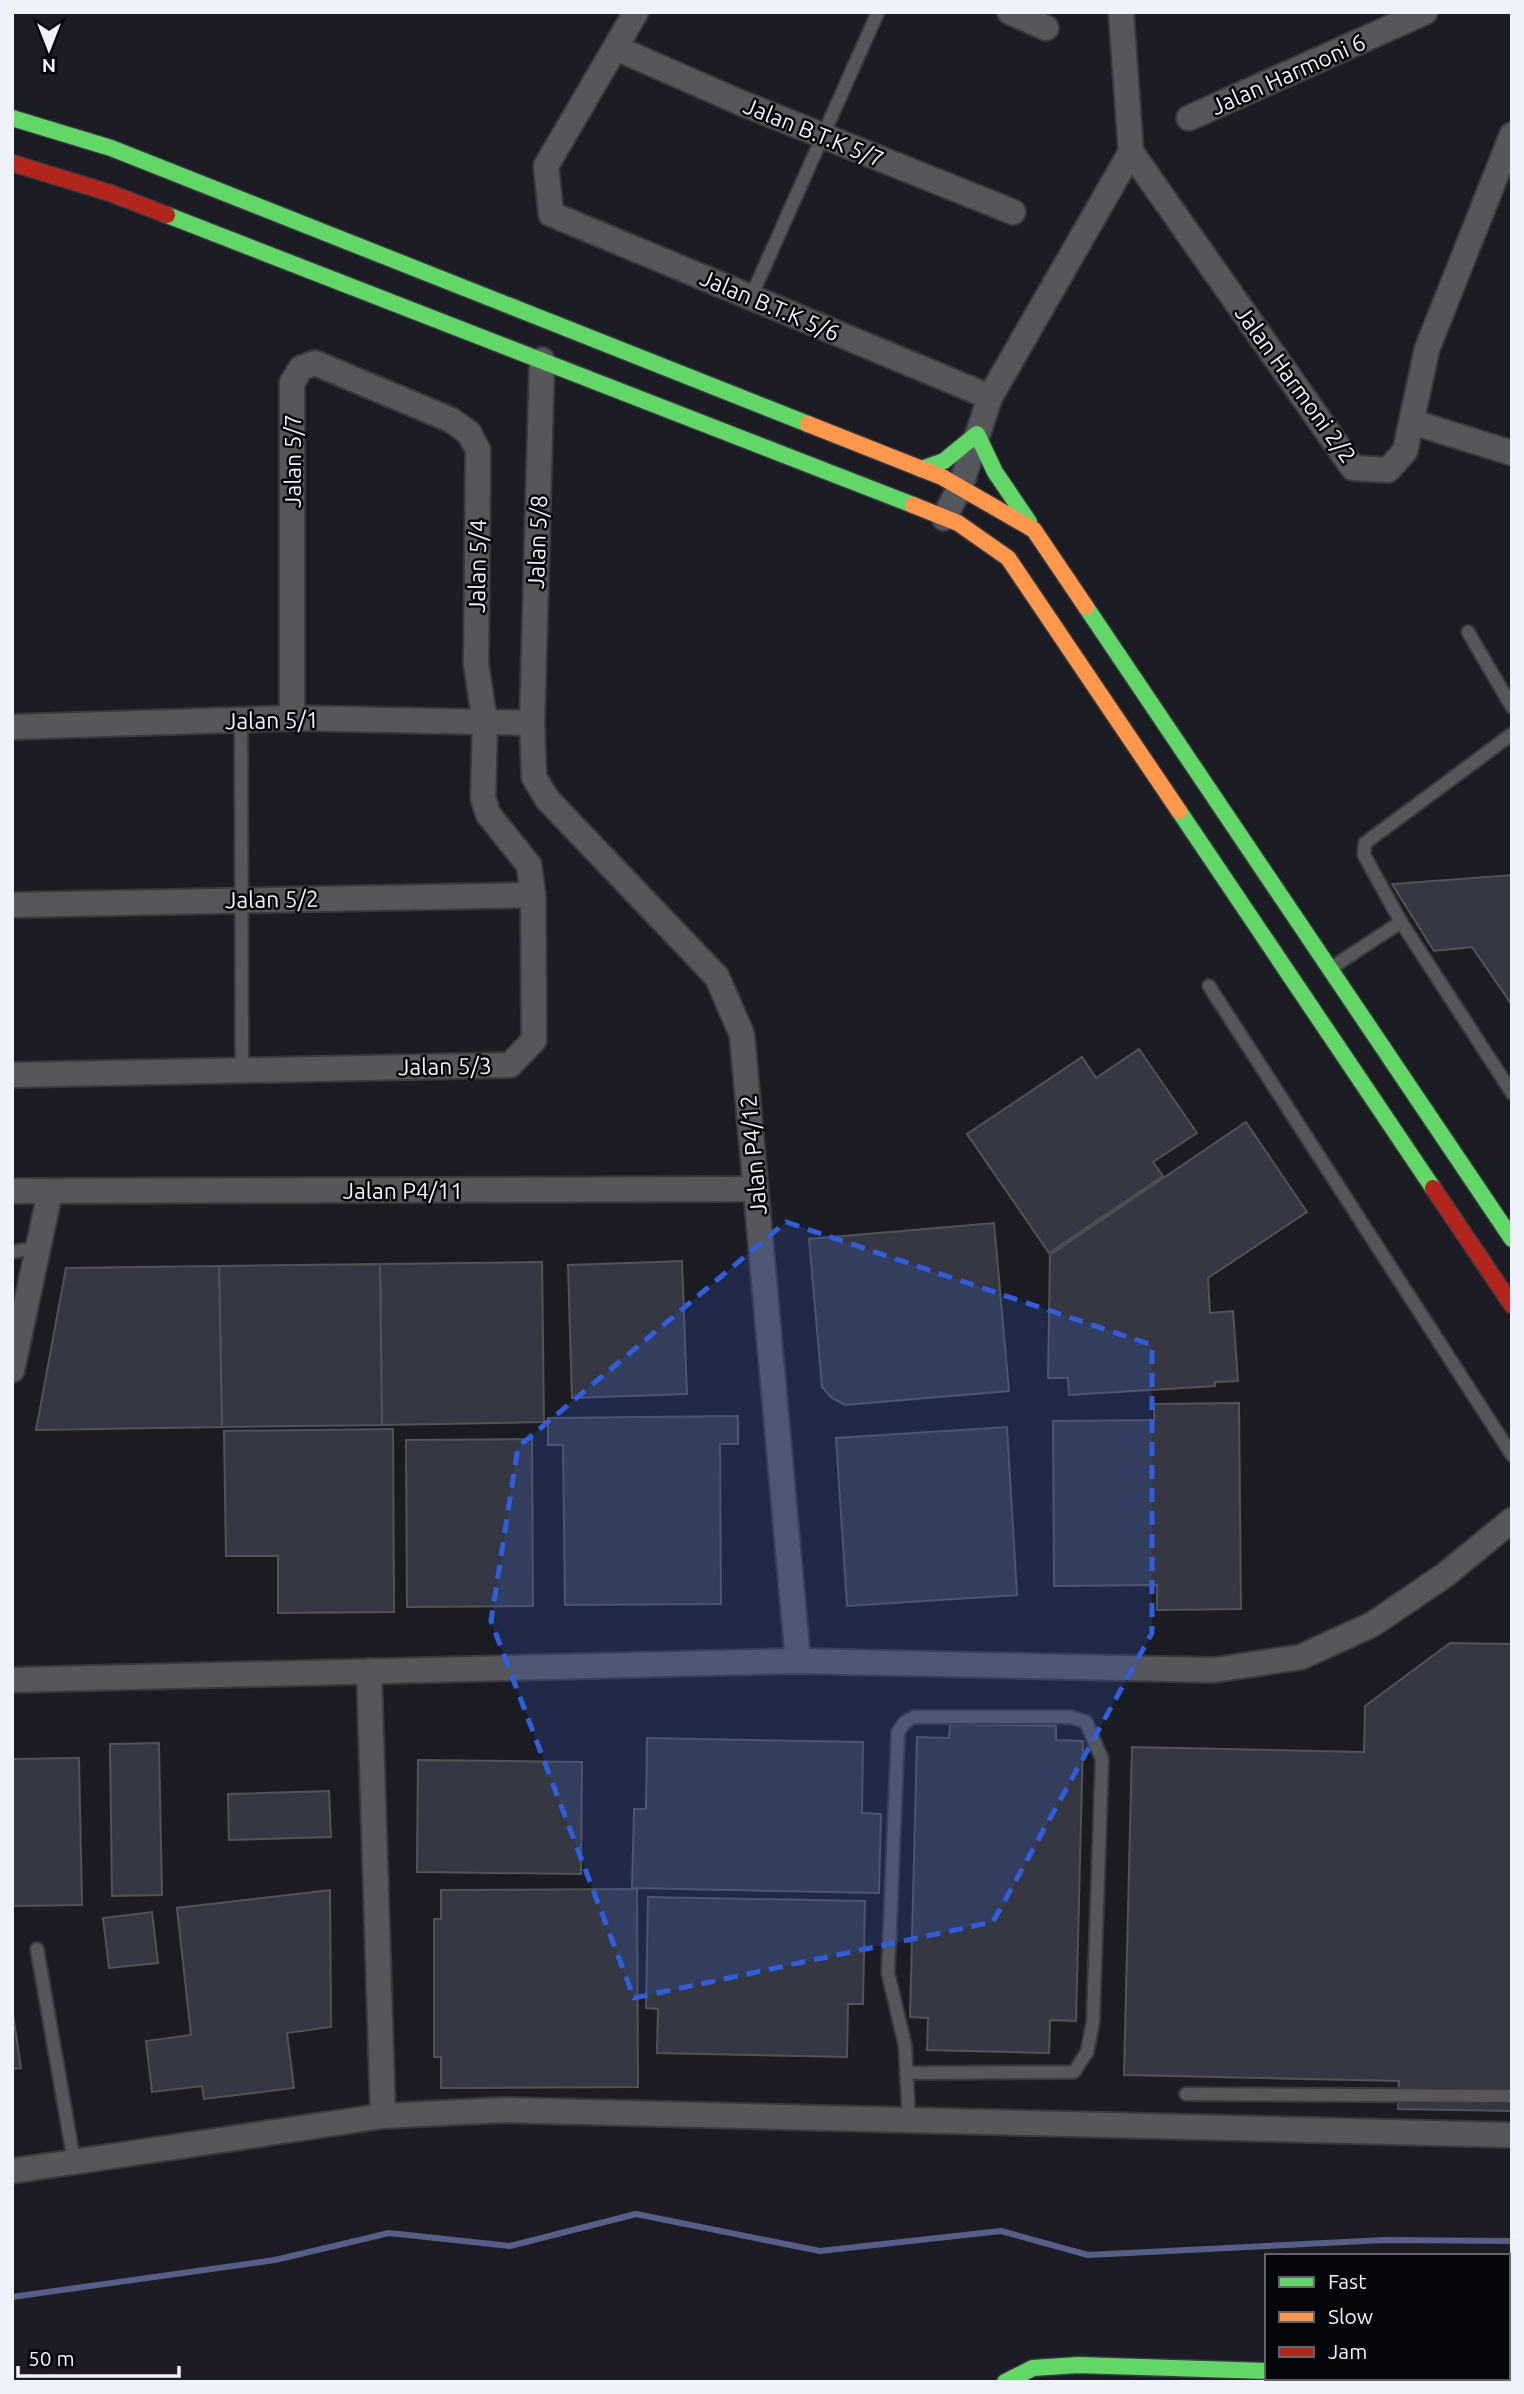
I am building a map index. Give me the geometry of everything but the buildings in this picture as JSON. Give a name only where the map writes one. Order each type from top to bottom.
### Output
[{"type":"street","points":[[615,48],[636,12]]},
{"type":"street","points":[[1010,12],[1046,28]]},
{"type":"street","points":[[944,518],[961,485],[990,397],[1131,152],[1121,12]]},
{"type":"street","name":"Jalan Harmoni 6","points":[[1189,118],[1426,12]]},
{"type":"street","name":"Jalan B.T.K 5/7","points":[[615,48],[823,136],[1013,212]]},
{"type":"street","name":"Jalan B.T.K 5/6","points":[[615,48],[546,166],[551,214],[990,397]]},
{"type":"street","points":[[12,118],[111,148],[922,469],[961,485],[1034,530]]},
{"type":"street","name":"Jalan Harmoni 2/2","points":[[1131,152],[1353,468],[1388,470],[1405,450],[1427,349],[1502,188],[1512,135]]},
{"type":"street","points":[[110,193],[111,148]]},
{"type":"street","points":[[12,163],[110,193],[958,523],[1008,558],[1512,1305]]},
{"type":"street","name":"Jalan 5/8","points":[[532,723],[542,360]]},
{"type":"street","name":"Jalan 5/7","points":[[292,718],[292,383],[301,368],[315,363],[451,420]]},
{"type":"street","name":"Jalan 5/4","points":[[451,420],[469,433],[478,450],[476,664],[485,722]]},
{"type":"street","points":[[1412,422],[1512,453]]},
{"type":"street","points":[[922,469],[944,461],[977,434]]},
{"type":"street","points":[[977,434],[995,472],[1512,1239]]},
{"type":"street","name":"Jalan 5/1","points":[[12,727],[292,718],[532,723]]},
{"type":"street","name":"Jalan 5/3","points":[[12,1075],[510,1065],[534,1040],[533,895],[529,865],[488,814],[483,798],[485,722]]},
{"type":"street","name":"Jalan P4/12","points":[[532,723],[534,777],[547,799],[717,977],[742,1035],[798,1661]]},
{"type":"street","name":"Jalan 5/2","points":[[12,905],[533,895]]},
{"type":"street","name":"Jalan P4/11","points":[[12,1191],[756,1189]]},
{"type":"street","points":[[12,1370],[24,1250],[50,1192]]},
{"type":"street","points":[[12,1680],[798,1661],[1214,1670],[1301,1657],[1373,1624],[1445,1575],[1512,1520]]},
{"type":"street","points":[[369,1671],[383,2116]]},
{"type":"street","points":[[12,2171],[383,2116],[503,2110],[1512,2135]]},
{"type":"street","points":[[1005,2382],[1033,2368],[1078,2365],[1265,2371]]},
{"type":"lane","points":[[751,297],[878,12]]},
{"type":"lane","points":[[1468,632],[1512,707]]},
{"type":"lane","points":[[241,720],[242,1070]]},
{"type":"lane","points":[[1512,734],[1365,843],[1364,855],[1401,922],[1512,1093]]},
{"type":"lane","points":[[1331,968],[1401,922]]},
{"type":"lane","points":[[1209,986],[1512,1455]]},
{"type":"lane","points":[[906,2073],[1074,2072],[1087,2052],[1093,2022],[1102,1759],[1086,1722],[1071,1717],[914,1717],[905,1722],[898,1732],[888,1973],[905,2045],[906,2073],[909,2120]]},
{"type":"lane","points":[[37,1949],[74,2161]]},
{"type":"lane","points":[[1186,2094],[1512,2096]]},
{"type":"highlighted area","points":[[786,1222],[1152,1345],[1152,1633],[993,1922],[634,1998],[491,1621],[518,1447]]},
{"type":"waterway","points":[[12,2297],[275,2260],[389,2233],[510,2246],[636,2214],[820,2251],[1001,2231],[1088,2255],[1384,2240],[1512,2241]]},
{"type":"traffic: fast","points":[[12,118],[111,148],[808,424]]},
{"type":"traffic: fast","points":[[167,215],[913,505]]},
{"type":"traffic: fast","points":[[921,469],[944,461],[977,434],[995,472],[1029,522]]},
{"type":"traffic: fast","points":[[1086,607],[1512,1239]]},
{"type":"traffic: fast","points":[[1179,811],[1433,1188]]},
{"type":"traffic: fast","points":[[1005,2382],[1033,2368],[1078,2365],[1265,2371]]},
{"type":"traffic: slow","points":[[808,424],[942,477],[1034,530],[1086,607]]},
{"type":"traffic: slow","points":[[913,505],[958,523],[1008,558],[1179,811]]},
{"type":"traffic: jam","points":[[12,163],[110,193],[167,215]]},
{"type":"traffic: jam","points":[[1433,1188],[1512,1305]]}]
